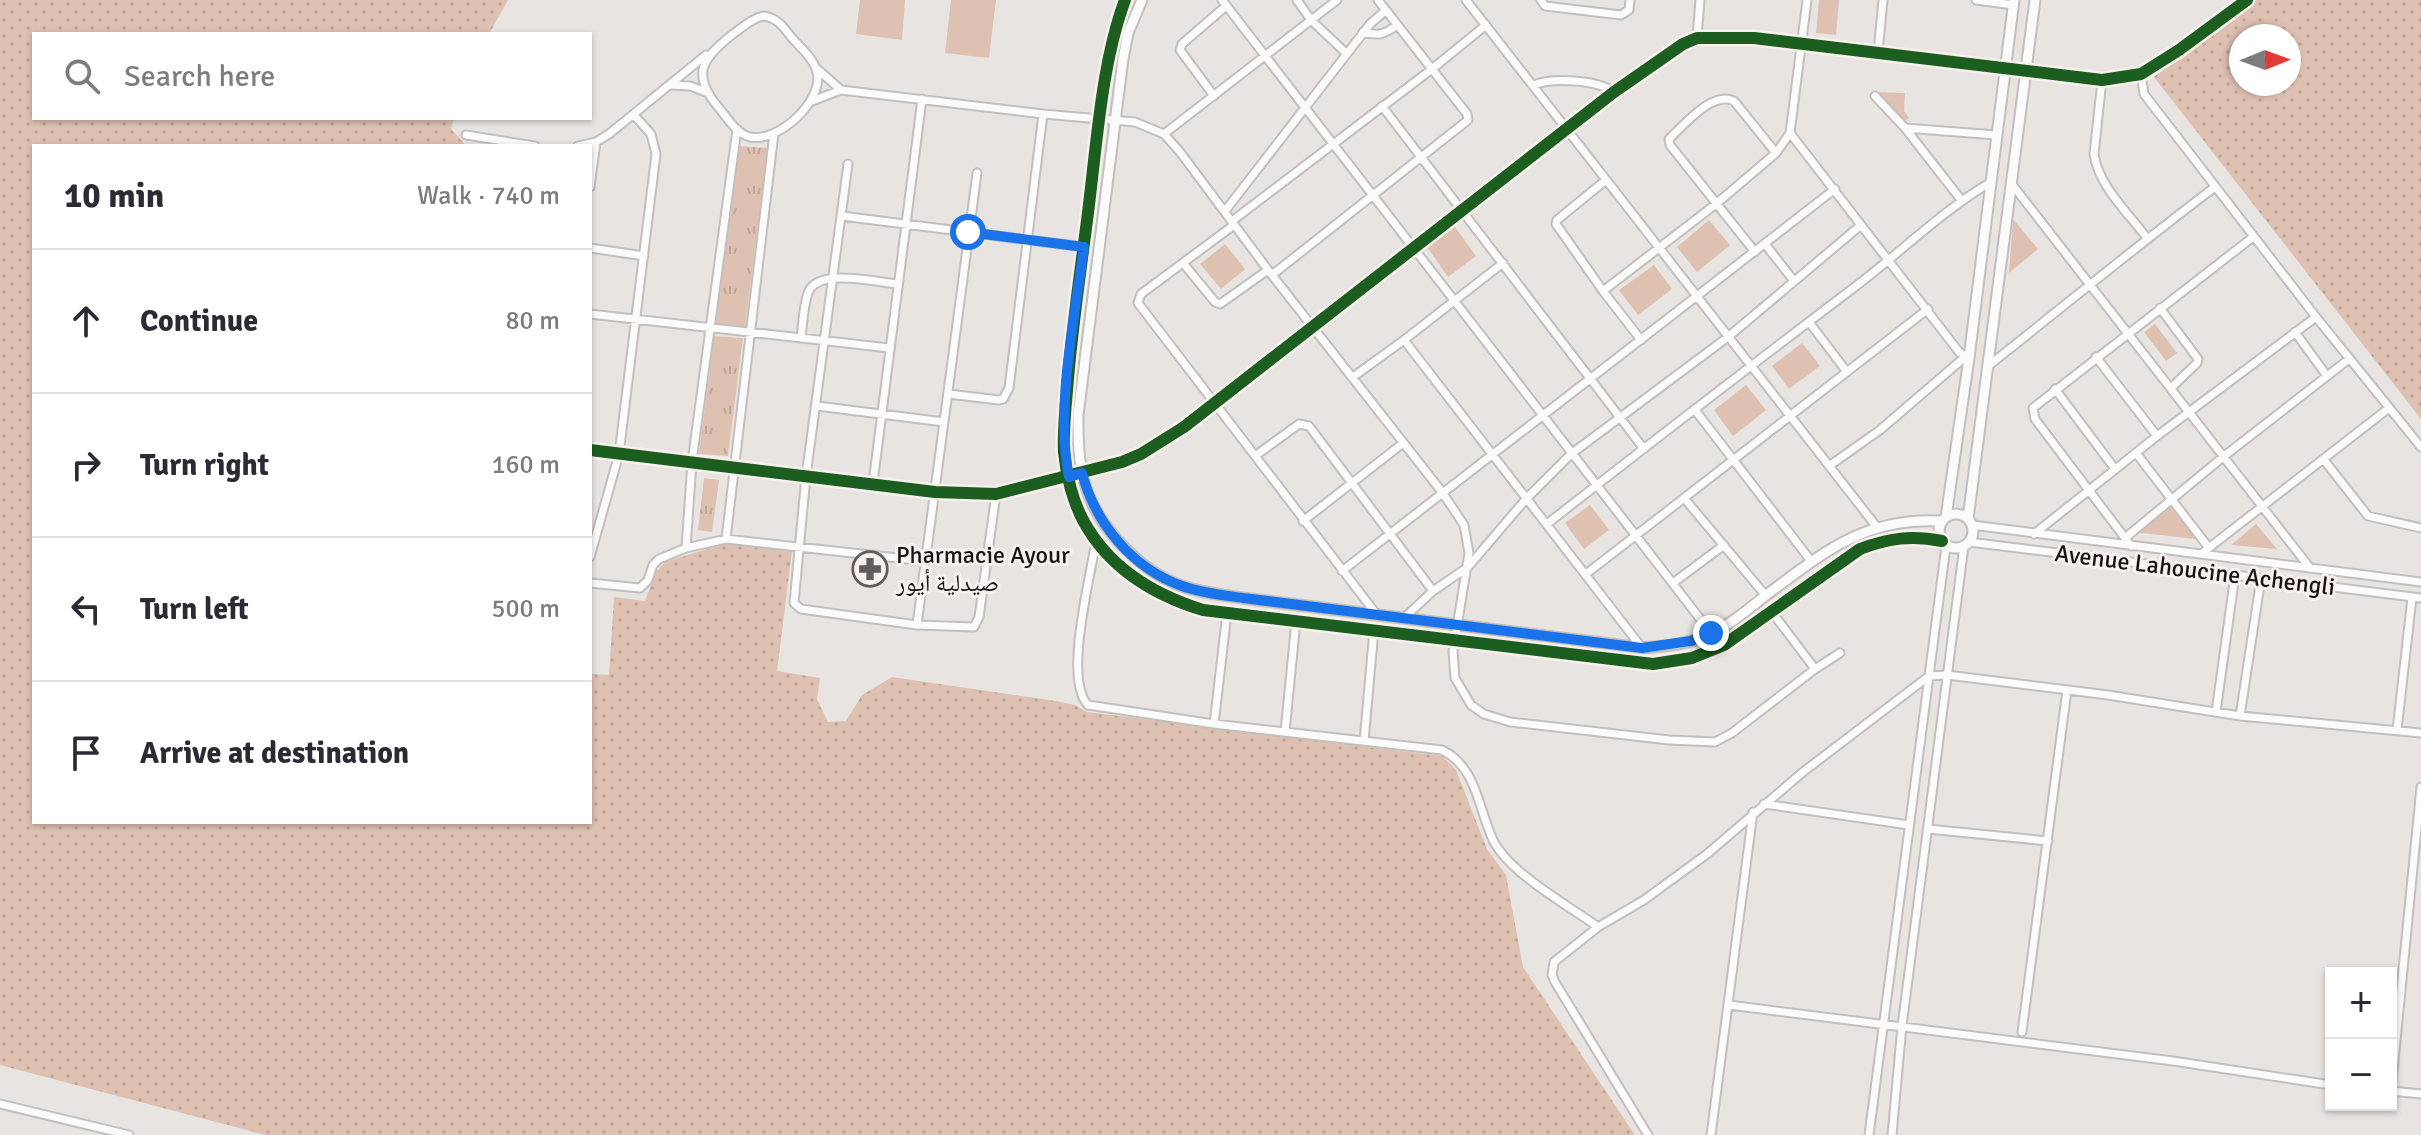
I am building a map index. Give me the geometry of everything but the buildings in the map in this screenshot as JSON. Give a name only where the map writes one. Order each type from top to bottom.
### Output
[{"type":"street","points":[[1125,0],[1113,35],[1100,120],[1069,367],[1064,435],[1069,477],[1084,521],[1118,564],[1145,586],[1175,601],[1227,613],[1653,664],[1692,658],[1724,645],[1860,549],[1907,537],[1955,548],[1967,544]]},
{"type":"street","points":[[1142,0],[1128,33],[1078,415],[1078,452],[1087,493],[1105,527],[1138,562],[1167,580],[1201,592],[1642,648],[1691,641],[1730,624],[1811,561],[1876,526],[1944,519],[1960,514],[1970,522]]},
{"type":"street","points":[[1297,0],[1311,20],[1346,53]]},
{"type":"street","points":[[1164,134],[1337,0]]},
{"type":"street","points":[[1183,263],[1220,304],[1270,272],[1373,197],[1468,120],[1467,114],[1378,0]]},
{"type":"street","points":[[1466,0],[1876,526]]},
{"type":"street","points":[[1474,10],[1476,0]]},
{"type":"street","points":[[1541,0],[1545,6],[1621,15],[1629,10],[1630,0]]},
{"type":"street","points":[[1697,38],[1700,0]]},
{"type":"street","points":[[1603,291],[1716,204],[1776,153],[1790,133],[1807,0]]},
{"type":"street","points":[[1878,53],[1883,0]]},
{"type":"street","points":[[1869,1135],[1929,676],[1944,544],[1939,531],[1944,519],[1967,358],[2013,2],[1976,0]]},
{"type":"street","points":[[1892,1135],[1902,1026],[1947,675],[1967,544],[1973,534],[1970,522],[1988,366],[2035,0]]},
{"type":"street","points":[[2235,0],[2235,9]]},
{"type":"street","points":[[592,450],[935,492],[996,494],[1069,477],[1141,454],[1184,427],[1614,92],[1683,44],[1697,38],[1754,38],[2102,80],[2141,74],[2247,0]]},
{"type":"street","points":[[1214,96],[1180,50],[1182,44],[1224,3],[1711,633]]},
{"type":"street","points":[[1225,211],[1346,53],[1385,11]]},
{"type":"street","points":[[587,144],[596,142],[634,115],[756,18],[768,16],[779,22],[816,68],[841,90]]},
{"type":"street","points":[[1363,32],[1377,36],[1397,25]]},
{"type":"street","points":[[1377,615],[1138,303],[1141,294],[1486,25]]},
{"type":"street","points":[[706,92],[703,68],[714,49]]},
{"type":"street","points":[[812,101],[818,85],[816,68]]},
{"type":"street","points":[[2141,74],[2144,94],[2253,237],[2421,447]]},
{"type":"street","points":[[1534,85],[1552,80],[1601,85],[1614,92]]},
{"type":"street","points":[[2102,80],[2094,154],[2096,166],[2102,179],[2147,238]]},
{"type":"street","points":[[671,85],[690,86],[706,92],[737,129],[755,137],[774,133],[812,101],[841,90],[1135,122],[1164,134],[1442,492],[1464,525],[1468,539],[1468,567],[1453,651],[1455,678],[1471,705],[1484,714],[1510,722],[1708,742],[1723,738],[1840,653]]},
{"type":"street","points":[[1875,96],[1905,128],[1962,201]]},
{"type":"street","points":[[1755,252],[1670,145],[1669,139],[1714,101],[1726,97],[1731,98],[1776,153]]},
{"type":"street","points":[[873,483],[922,99]]},
{"type":"street","points":[[1382,106],[1644,449]]},
{"type":"street","points":[[948,394],[999,400],[1007,394],[1043,114]]},
{"type":"street","points":[[592,551],[619,454],[656,154],[651,134],[634,115]]},
{"type":"street","points":[[1905,128],[1996,135]]},
{"type":"street","points":[[686,548],[692,462],[737,129]]},
{"type":"street","points":[[726,539],[774,133]]},
{"type":"street","points":[[1790,133],[1967,358]]},
{"type":"street","points":[[466,135],[522,144]]},
{"type":"street","points":[[592,172],[596,142]]},
{"type":"street","points":[[848,164],[806,476],[794,597],[797,608],[969,629],[977,624],[996,494]]},
{"type":"street","points":[[917,625],[977,173]]},
{"type":"street","points":[[1606,180],[1556,224],[1641,340]]},
{"type":"street","points":[[1547,524],[1962,201],[1991,182]]},
{"type":"street","points":[[2011,183],[2310,568]]},
{"type":"street","points":[[1988,366],[2215,187]]},
{"type":"street","points":[[1342,571],[1835,189]]},
{"type":"street","points":[[842,216],[1084,247]]},
{"type":"street","points":[[1404,618],[1433,591],[1468,567],[1526,499],[1571,454],[1728,337],[1861,225]]},
{"type":"street","points":[[2131,546],[2035,419],[2033,408],[2253,237]]},
{"type":"street","points":[[1765,244],[1794,281]]},
{"type":"street","points":[[592,248],[644,256]]},
{"type":"street","points":[[1353,377],[1503,263]]},
{"type":"street","points":[[801,338],[808,292],[813,285],[833,277],[897,284]]},
{"type":"street","points":[[2160,308],[2198,359],[2194,367],[2171,388]]},
{"type":"street","points":[[1586,574],[1928,309]]},
{"type":"street","points":[[592,314],[889,348]]},
{"type":"street","points":[[2034,534],[2157,436],[2316,317]]},
{"type":"street","points":[[1809,322],[1847,372]]},
{"type":"street","points":[[2295,332],[2327,376]]},
{"type":"street","points":[[1404,340],[1642,648]]},
{"type":"street","points":[[2096,357],[2157,436]]},
{"type":"street","points":[[1829,466],[1880,430],[1967,358]]},
{"type":"street","points":[[2125,538],[2349,359]]},
{"type":"street","points":[[2055,389],[2115,469]]},
{"type":"street","points":[[817,406],[944,422]]},
{"type":"street","points":[[2201,554],[2389,408]]},
{"type":"street","points":[[1695,410],[1811,561]]},
{"type":"street","points":[[1255,456],[1299,424],[1305,424],[1433,591]]},
{"type":"street","points":[[1303,521],[1402,444]]},
{"type":"street","points":[[2136,453],[2209,548]]},
{"type":"street","points":[[2324,460],[2368,516],[2421,528]]},
{"type":"street","points":[[1684,498],[1766,596]]},
{"type":"street","points":[[592,520],[601,522]]},
{"type":"street","name":"Avenue Lahoucine Achengli","points":[[1970,522],[2034,534],[2421,582]]},
{"type":"street","points":[[592,583],[640,588],[659,559],[686,548],[726,539],[925,561]]},
{"type":"street","points":[[1096,540],[1079,644],[1077,679],[1082,699],[1096,707],[1442,750],[1452,754],[1463,764],[1476,790],[1493,839],[1502,855],[1512,866],[1598,927]]},
{"type":"street","name":"Avenue Lahoucine Achengli","points":[[1967,544],[2416,598]]},
{"type":"street","points":[[1673,583],[1724,545]]},
{"type":"street","points":[[2216,712],[2235,575]]},
{"type":"street","points":[[2240,716],[2261,578]]},
{"type":"street","points":[[2397,730],[2416,598]]},
{"type":"street","points":[[1772,612],[1815,669]]},
{"type":"street","points":[[1214,724],[1227,613]]},
{"type":"street","points":[[1285,732],[1296,621]]},
{"type":"street","points":[[1364,741],[1374,630]]},
{"type":"street","points":[[1648,1135],[1552,975],[1552,967],[1558,957],[1707,854],[1753,812],[1929,676],[1947,675],[2067,690],[2240,716],[2421,733]]},
{"type":"street","points":[[2022,1032],[2067,690]]},
{"type":"street","points":[[2396,1039],[2421,787]]},
{"type":"street","points":[[1764,804],[1909,825]]},
{"type":"street","points":[[1711,1135],[1753,812]]},
{"type":"street","points":[[1928,829],[2048,841]]},
{"type":"street","points":[[2409,891],[2421,892]]},
{"type":"street","points":[[1729,1005],[2173,1061],[2325,1084]]},
{"type":"street","points":[[2397,1092],[2421,1094]]},
{"type":"street","points":[[0,1104],[129,1135]]},
{"type":"green space","points":[[0,0],[508,0],[490,32],[32,32],[32,120],[453,120],[451,129],[464,143],[32,144],[32,824],[592,824],[592,674],[609,675],[614,597],[645,601],[655,573],[665,562],[730,542],[792,551],[777,671],[820,678],[817,699],[828,722],[846,721],[862,695],[892,677],[1056,701],[1075,705],[1087,712],[1442,756],[1456,770],[1487,849],[1506,875],[1523,967],[1635,1135],[265,1135],[0,1065]]},
{"type":"green space","points":[[860,0],[905,0],[902,40],[856,34]]},
{"type":"green space","points":[[951,0],[996,0],[989,58],[945,53]]},
{"type":"green space","points":[[1819,0],[1839,0],[1836,35],[1816,33]]},
{"type":"green space","points":[[2255,0],[2421,0],[2421,419],[2154,77]]},
{"type":"green space","points":[[1875,92],[1905,93],[1904,111],[1909,118],[1903,122]]},
{"type":"green space","points":[[737,146],[768,148],[745,327],[715,324]]},
{"type":"green space","points":[[2013,219],[2038,249],[2009,273]]},
{"type":"green space","points":[[1709,220],[1730,245],[1697,272],[1677,247]]},
{"type":"green space","points":[[1455,227],[1476,256],[1448,277],[1427,247]]},
{"type":"green space","points":[[1225,244],[1245,269],[1221,289],[1200,264]]},
{"type":"green space","points":[[1654,265],[1672,289],[1638,315],[1619,290]]},
{"type":"green space","points":[[2155,324],[2177,353],[2166,361],[2144,332]]},
{"type":"green space","points":[[714,336],[743,338],[728,456],[699,454]]},
{"type":"green space","points":[[1802,343],[1820,366],[1789,389],[1772,366]]},
{"type":"green space","points":[[1746,385],[1766,410],[1733,436],[1714,410]]},
{"type":"green space","points":[[704,478],[719,480],[712,532],[698,530]]},
{"type":"green space","points":[[2168,504],[2196,539],[2133,532]]},
{"type":"green space","points":[[1590,505],[1609,530],[1584,549],[1565,523]]},
{"type":"green space","points":[[2256,524],[2277,549],[2231,545]]},
{"type":"cycle path","points":[[1125,0],[1110,54],[1100,112],[1071,350],[1064,444],[1071,488],[1084,522],[1107,553],[1135,578],[1167,597],[1203,610],[1653,664],[1692,658],[1724,645],[1860,549],[1901,539],[1942,541]]},
{"type":"cycle path","points":[[592,450],[935,492],[996,494],[1122,462],[1184,427],[1614,92],[1683,44],[1697,38],[1754,38],[2102,80],[2141,74],[2247,0]]},
{"type":"place","name":"Pharmacie Ayour صيدلية أيور","points":[[870,569]]},
{"type":"route","points":[[968,232],[1084,247],[1064,435],[1069,477],[1082,473],[1087,493],[1105,527],[1138,562],[1167,580],[1201,592],[1642,648],[1691,641],[1711,633]]}]
